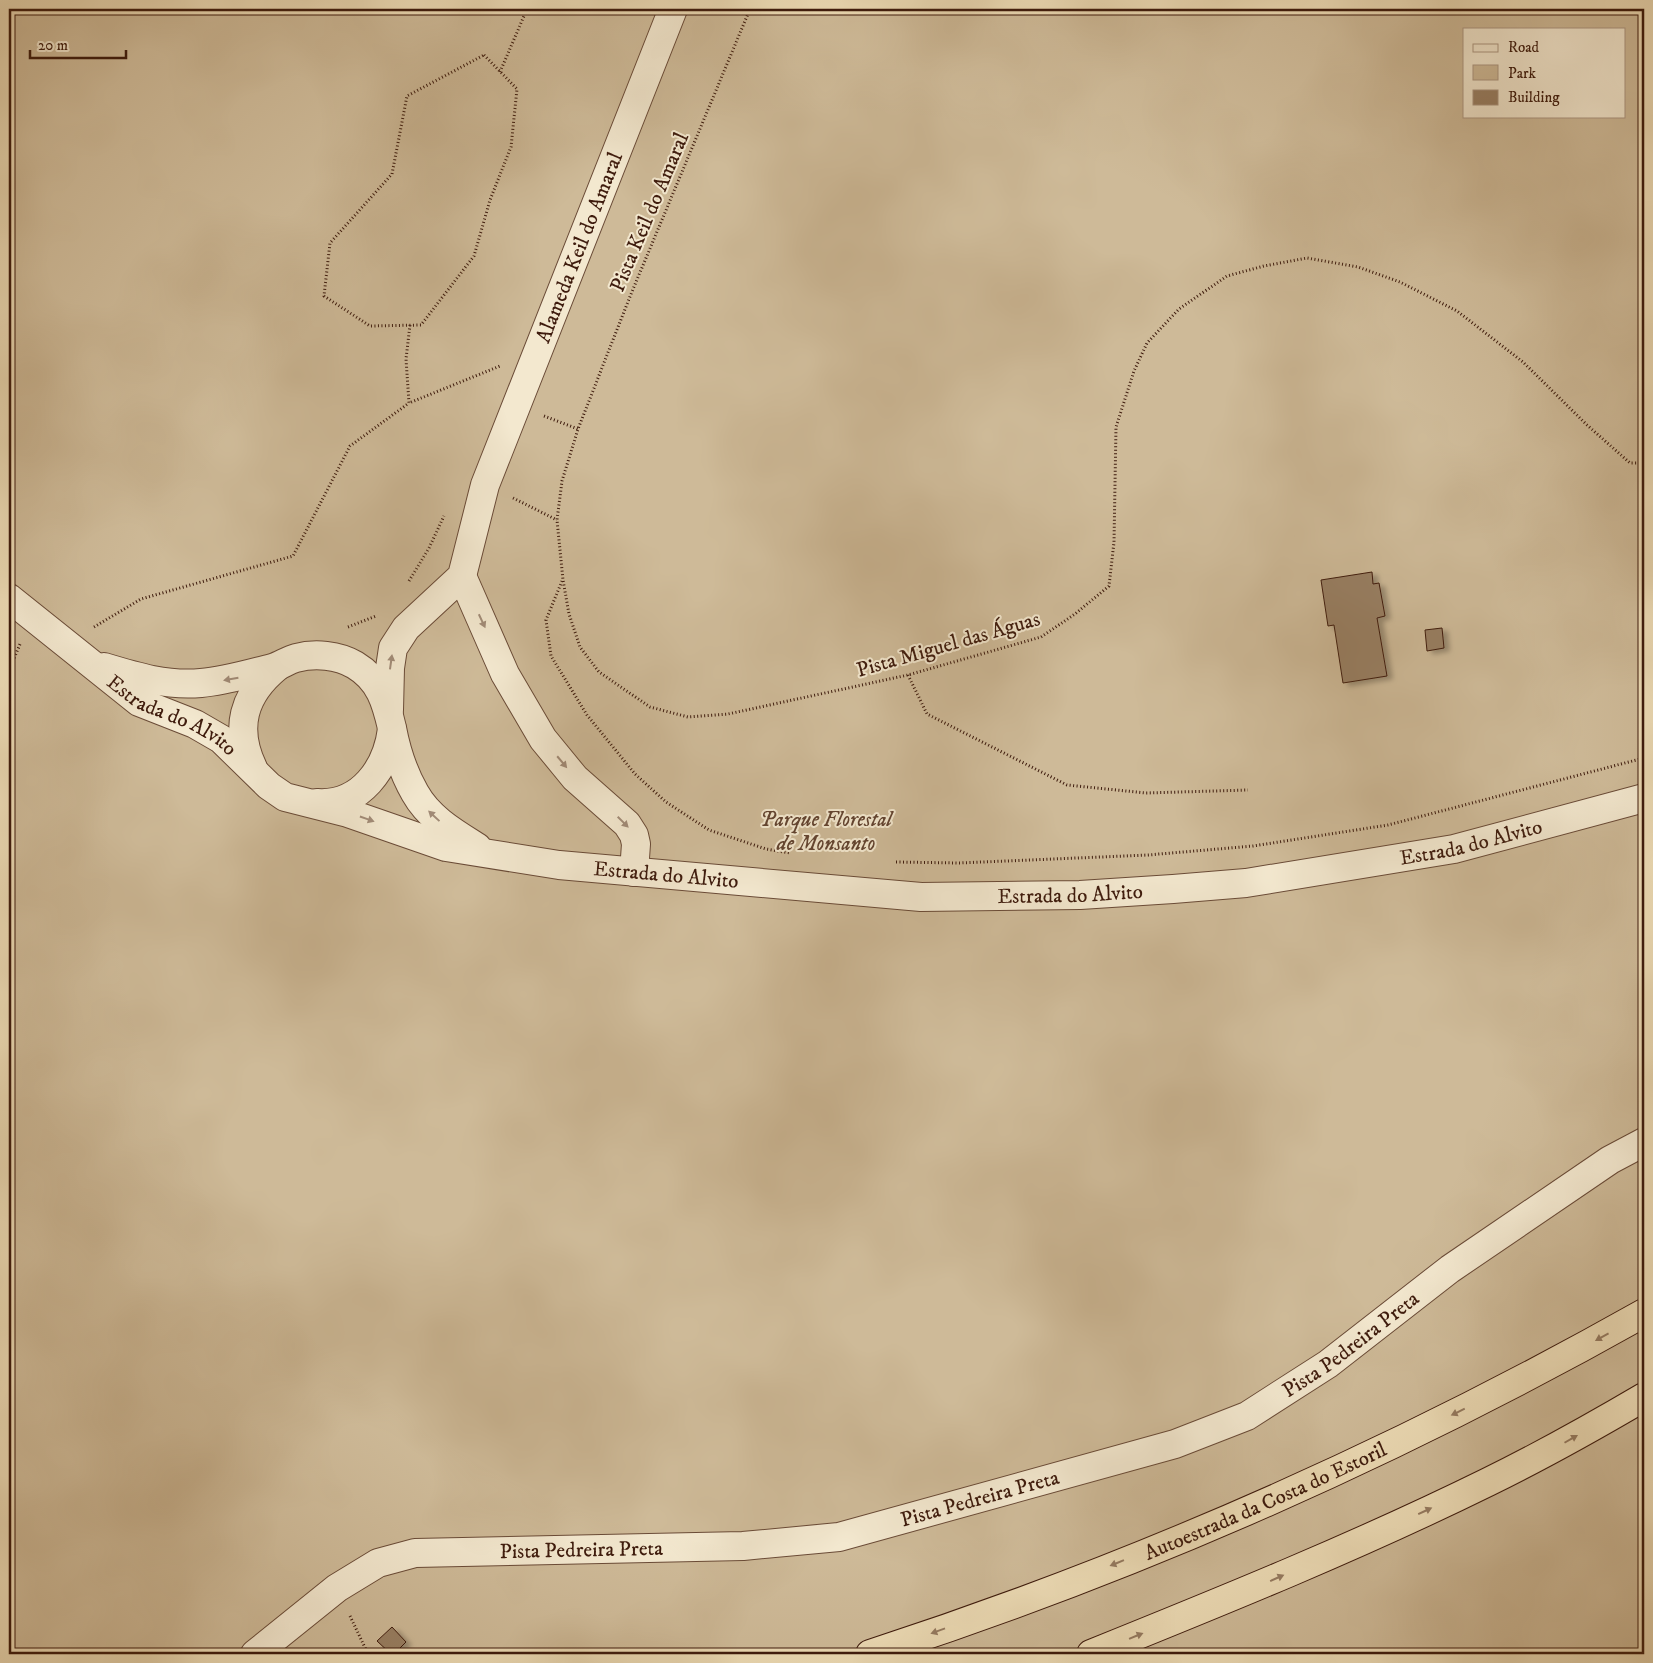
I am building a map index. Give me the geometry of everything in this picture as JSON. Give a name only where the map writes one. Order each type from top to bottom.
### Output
[{"type":"highway","name":"Autoestrada da Costa do Estoril","points":[[870,1654],[1100,1571],[1242,1512],[1494,1394],[1644,1313]]},
{"type":"highway","points":[[1091,1654],[1274,1580],[1487,1482],[1560,1445],[1644,1397]]},
{"type":"street","name":"Alameda Keil do Amaral","points":[[462,576],[485,485],[673,9]]},
{"type":"street","points":[[391,720],[390,668],[393,648],[406,628],[462,576],[505,674],[543,740],[576,778],[626,824],[634,835],[636,844],[634,872]]},
{"type":"street","name":"Estrada do Alvito","points":[[9,598],[139,702],[196,724],[221,739],[269,786],[285,797],[348,813],[446,847],[559,865],[920,897],[1080,895],[1246,883],[1454,848],[1644,798]]},
{"type":"street","name":"Estrada do Alvito","points":[[89,662],[146,680],[170,683],[200,683],[234,678],[278,666],[296,658],[315,655],[335,657],[354,664],[370,676],[382,692],[407,775],[423,806],[452,831],[488,854]]},
{"type":"street","name":"Estrada do Alvito","points":[[255,771],[246,754],[242,734],[244,714],[251,695],[262,679],[278,666]]},
{"type":"street","name":"Estrada do Alvito","points":[[303,802],[322,804],[340,800],[364,786],[383,765],[390,748],[391,720]]},
{"type":"street","name":"Pista Pedreira Preta","points":[[255,1654],[336,1588],[378,1563],[415,1553],[743,1546],[839,1537],[1174,1444],[1247,1416],[1328,1364],[1450,1269],[1610,1160],[1644,1142]]},
{"type":"path","points":[[500,72],[527,9]]},
{"type":"path","name":"Pista Keil do Amaral","points":[[578,429],[630,294],[750,9]]},
{"type":"path","points":[[484,55],[517,90],[511,147],[490,200],[474,256],[421,325],[410,325],[370,326],[324,296],[330,243],[392,174],[407,96],[484,55]]},
{"type":"path","name":"Pista Miguel das Águas","points":[[578,429],[562,481],[557,520],[562,580],[569,614],[580,647],[599,672],[650,708],[688,718],[728,714],[908,675],[1041,637],[1075,614],[1109,586],[1114,542],[1116,427],[1134,371],[1147,343],[1179,309],[1228,276],[1307,258],[1358,268],[1400,282],[1457,311],[1523,362],[1587,425],[1630,463],[1644,463]]},
{"type":"path","points":[[409,403],[406,359],[410,325]]},
{"type":"path","points":[[92,628],[141,599],[293,556],[350,446],[409,403],[537,350]]},
{"type":"path","points":[[406,587],[429,548],[448,507]]},
{"type":"path","points":[[562,580],[546,620],[551,656],[587,715],[635,774],[666,802],[710,830],[766,849],[793,853]]},
{"type":"path","points":[[342,628],[370,620],[382,612]]},
{"type":"path","points":[[908,675],[927,714],[1066,785],[1146,793],[1248,790]]},
{"type":"path","points":[[894,862],[959,863],[1254,846],[1388,825],[1644,758]]},
{"type":"path","points":[[336,1588],[368,1654]]},
{"type":"green space","name":"Parque Florestal de Monsanto","points":[[9,9],[1644,9],[1644,1654],[9,1654]]},
{"type":"building","points":[[1372,572],[1373,584],[1379,583],[1385,616],[1377,618],[1387,676],[1343,683],[1334,625],[1328,626],[1321,580]]},
{"type":"building","points":[[1442,628],[1444,648],[1427,651],[1425,630]]},
{"type":"building","points":[[392,1627],[406,1642],[394,1654],[391,1654],[377,1641]]}]
